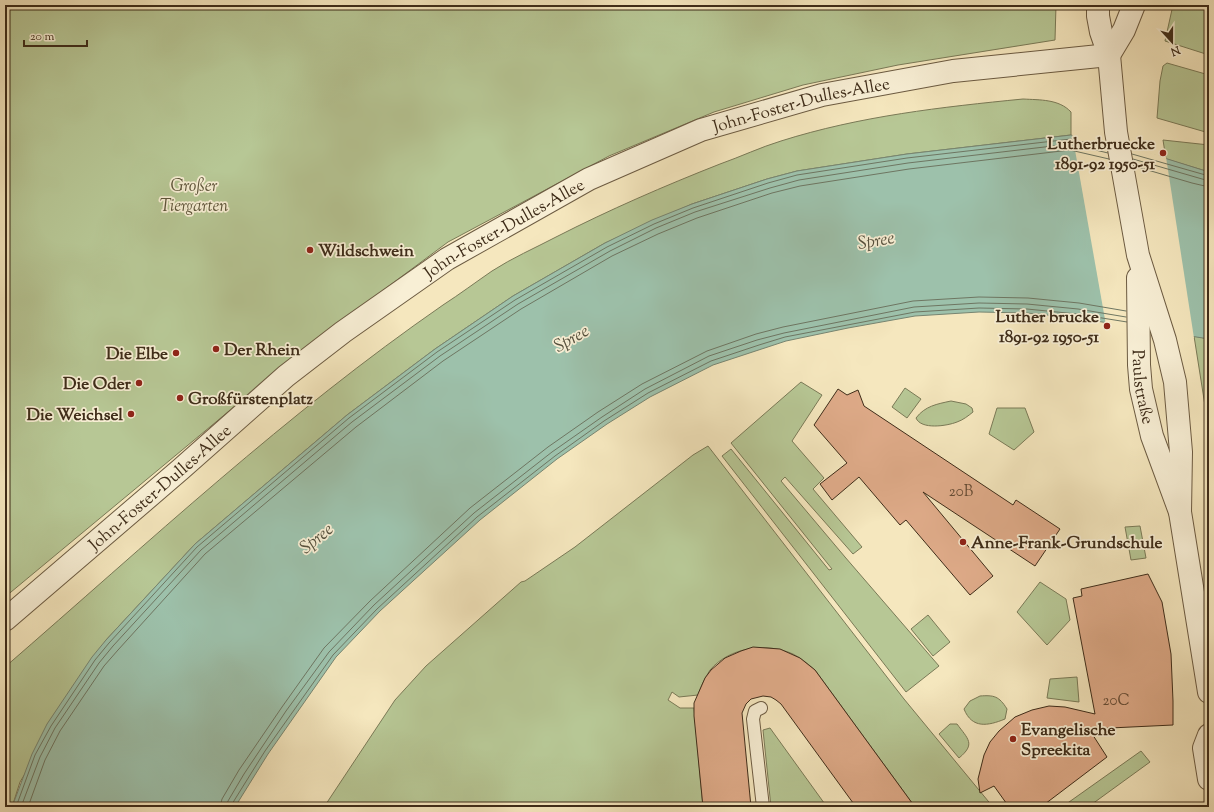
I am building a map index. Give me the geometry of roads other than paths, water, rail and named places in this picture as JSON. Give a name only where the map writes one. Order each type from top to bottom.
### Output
[{"type":"street","name":"Paulstraße","points":[[1098,5],[1098,16],[1101,32],[1108,56],[1116,132],[1138,255],[1165,340],[1175,382],[1181,452],[1180,512],[1209,692]]},
{"type":"street","points":[[1108,56],[1124,30],[1134,5]]},
{"type":"street","name":"John-Foster-Dulles-Allee","points":[[5,620],[181,469],[286,376],[343,332],[447,259],[589,179],[701,130],[822,95],[953,71],[1108,56]]},
{"type":"street","name":"Paulstraße","points":[[1138,255],[1141,390],[1152,436],[1180,512]]},
{"type":"street","points":[[1209,735],[1204,748],[1209,779]]},
{"type":"lane","points":[[761,708],[755,711],[753,719],[763,807]]},
{"type":"water","name":"Spree","points":[[1071,135],[1158,156],[1209,172],[1209,339],[1077,318],[1027,313],[979,312],[915,316],[848,328],[786,341],[713,365],[650,397],[607,424],[557,459],[480,520],[380,611],[336,657],[268,754],[235,807],[12,807],[32,754],[47,724],[92,657],[195,544],[347,415],[435,349],[513,296],[605,243],[652,220],[692,204],[767,179],[797,171],[907,154]]},
{"type":"place","name":"Lutherbruecke 1891-92 1950-51","points":[[1163,153]]},
{"type":"place","name":"Wildschwein","points":[[310,250]]},
{"type":"place","name":"Luther brucke 1891-92 1950-51","points":[[1107,326]]},
{"type":"place","name":"Der Rhein","points":[[216,349]]},
{"type":"place","name":"Die Elbe","points":[[176,353]]},
{"type":"place","name":"Die Oder","points":[[139,383]]},
{"type":"place","name":"Großfürstenplatz","points":[[180,398]]},
{"type":"place","name":"Die Weichsel","points":[[131,414]]},
{"type":"place","name":"Anne-Frank-Grundschule","points":[[963,542]]},
{"type":"place","name":"Evangelische Spreekita","points":[[1013,739]]},
{"type":"park label","name":"Großer Tiergarten","points":[[194,195]]}]
